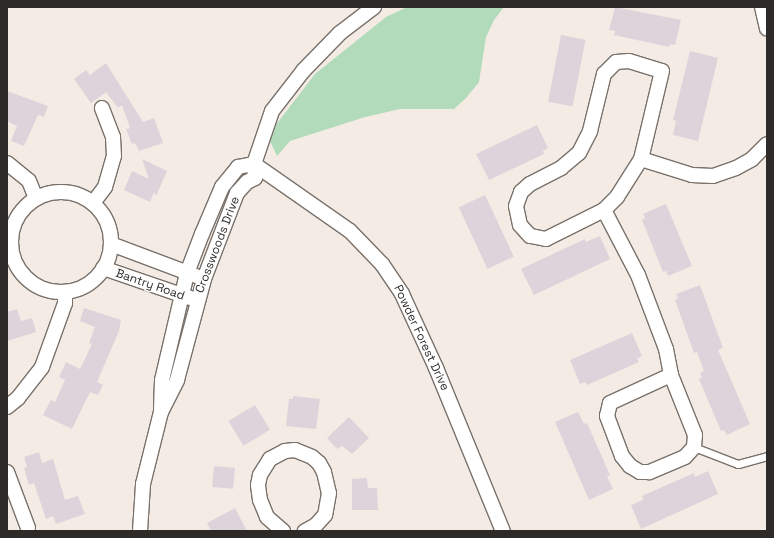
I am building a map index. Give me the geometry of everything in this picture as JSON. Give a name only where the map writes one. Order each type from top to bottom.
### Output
[{"type":"street","points":[[254,164],[272,111],[284,92],[340,33],[374,7]]},
{"type":"street","points":[[762,7],[767,28]]},
{"type":"street","points":[[629,61],[662,71],[641,159],[618,197],[604,210],[546,239],[530,236],[520,225],[516,206],[520,192],[530,184],[561,168],[579,153],[590,131],[604,74],[616,62],[629,61]]},
{"type":"street","points":[[93,203],[105,187],[114,156],[113,137],[102,108]]},
{"type":"street","points":[[641,159],[692,176],[713,176],[746,162],[767,144]]},
{"type":"street","points":[[7,163],[29,181],[36,198]]},
{"type":"street","name":"Crosswoods Drive","points":[[140,531],[143,484],[161,412],[162,380],[187,273],[222,187],[238,167],[254,164],[255,178],[247,182],[237,193],[204,279],[197,300],[177,380],[161,412]]},
{"type":"street","name":"Powder Forest Drive","points":[[254,164],[350,231],[382,264],[402,294],[436,368],[502,531]]},
{"type":"street","name":"Bantry Road","points":[[65,191],[80,195],[93,203],[103,214],[109,228],[111,244],[103,268],[93,280],[80,288],[65,292],[50,291],[36,286],[24,276],[16,264],[11,250],[11,235],[16,220],[24,208],[36,198],[50,193],[65,191]]},
{"type":"street","points":[[604,210],[638,275],[666,349],[671,375],[695,435],[694,447],[685,457],[648,472],[640,472],[630,466],[622,456],[607,416],[610,403],[624,395],[671,375]]},
{"type":"street","name":"Bantry Road","points":[[111,244],[204,279]]},
{"type":"street","name":"Bantry Road","points":[[103,268],[197,300]]},
{"type":"street","points":[[7,407],[18,398],[42,367],[65,303],[65,292]]},
{"type":"street","points":[[283,531],[266,517],[260,500],[258,484],[260,475],[270,459],[285,451],[295,450],[312,457],[319,463],[324,472],[329,493],[329,504],[325,515],[316,525],[305,531]]},
{"type":"street","points":[[7,472],[28,528]]},
{"type":"lane","points":[[694,447],[738,464],[767,456]]},
{"type":"green space","points":[[407,7],[504,7],[494,20],[486,37],[479,82],[466,98],[454,109],[400,109],[365,117],[290,141],[277,156],[270,141],[275,126],[315,74],[386,17]]},
{"type":"building","points":[[615,7],[681,20],[675,45],[670,44],[669,47],[614,35],[615,31],[609,30]]},
{"type":"building","points":[[561,35],[586,40],[573,107],[548,102]]},
{"type":"building","points":[[690,51],[718,58],[698,141],[673,135],[676,121],[673,120]]},
{"type":"building","points":[[106,63],[143,122],[154,118],[163,143],[139,151],[135,143],[132,144],[126,129],[130,128],[122,105],[118,108],[106,92],[91,103],[74,79],[86,70],[90,75]]},
{"type":"building","points":[[7,91],[48,106],[44,117],[38,115],[24,146],[11,141],[17,126],[7,121]]},
{"type":"building","points":[[537,125],[548,148],[543,151],[544,154],[489,180],[476,154]]},
{"type":"building","points":[[142,159],[167,171],[156,196],[154,192],[150,202],[124,190],[132,171],[149,179]]},
{"type":"building","points":[[485,195],[514,257],[487,269],[459,207]]},
{"type":"building","points":[[666,204],[692,266],[668,276],[666,271],[663,272],[642,220],[645,218],[643,214]]},
{"type":"building","points":[[600,236],[610,259],[534,295],[521,269],[585,239],[586,242]]},
{"type":"building","points":[[700,285],[723,348],[718,350],[750,424],[727,435],[724,430],[721,431],[699,379],[702,377],[700,373],[704,371],[697,352],[694,353],[675,300],[678,299],[676,294]]},
{"type":"building","points":[[84,308],[121,320],[119,331],[97,382],[103,385],[98,395],[90,392],[72,429],[43,415],[51,400],[55,402],[65,380],[59,377],[66,362],[80,369],[92,344],[89,343],[95,327],[80,321]]},
{"type":"building","points":[[17,309],[21,321],[32,318],[36,332],[7,341],[7,312]]},
{"type":"building","points":[[632,333],[642,356],[637,359],[639,362],[587,385],[585,382],[580,384],[570,360]]},
{"type":"building","points":[[293,396],[320,399],[316,429],[286,426],[289,399],[293,399]]},
{"type":"building","points":[[255,405],[270,430],[243,446],[228,421]]},
{"type":"building","points":[[578,412],[584,424],[587,423],[610,475],[607,476],[613,489],[589,500],[555,422]]},
{"type":"building","points":[[349,417],[369,438],[352,454],[342,446],[337,449],[327,438]]},
{"type":"building","points":[[39,452],[42,463],[53,459],[65,500],[78,496],[85,514],[56,524],[53,516],[46,519],[34,483],[29,485],[24,468],[27,467],[24,457]]},
{"type":"building","points":[[214,466],[235,468],[233,489],[212,487]]},
{"type":"building","points":[[708,471],[718,494],[641,529],[631,505],[643,500],[642,496],[694,473],[695,477]]},
{"type":"building","points":[[367,478],[368,488],[377,488],[378,510],[352,510],[352,479]]},
{"type":"building","points":[[235,508],[247,531],[211,531],[207,523]]}]
